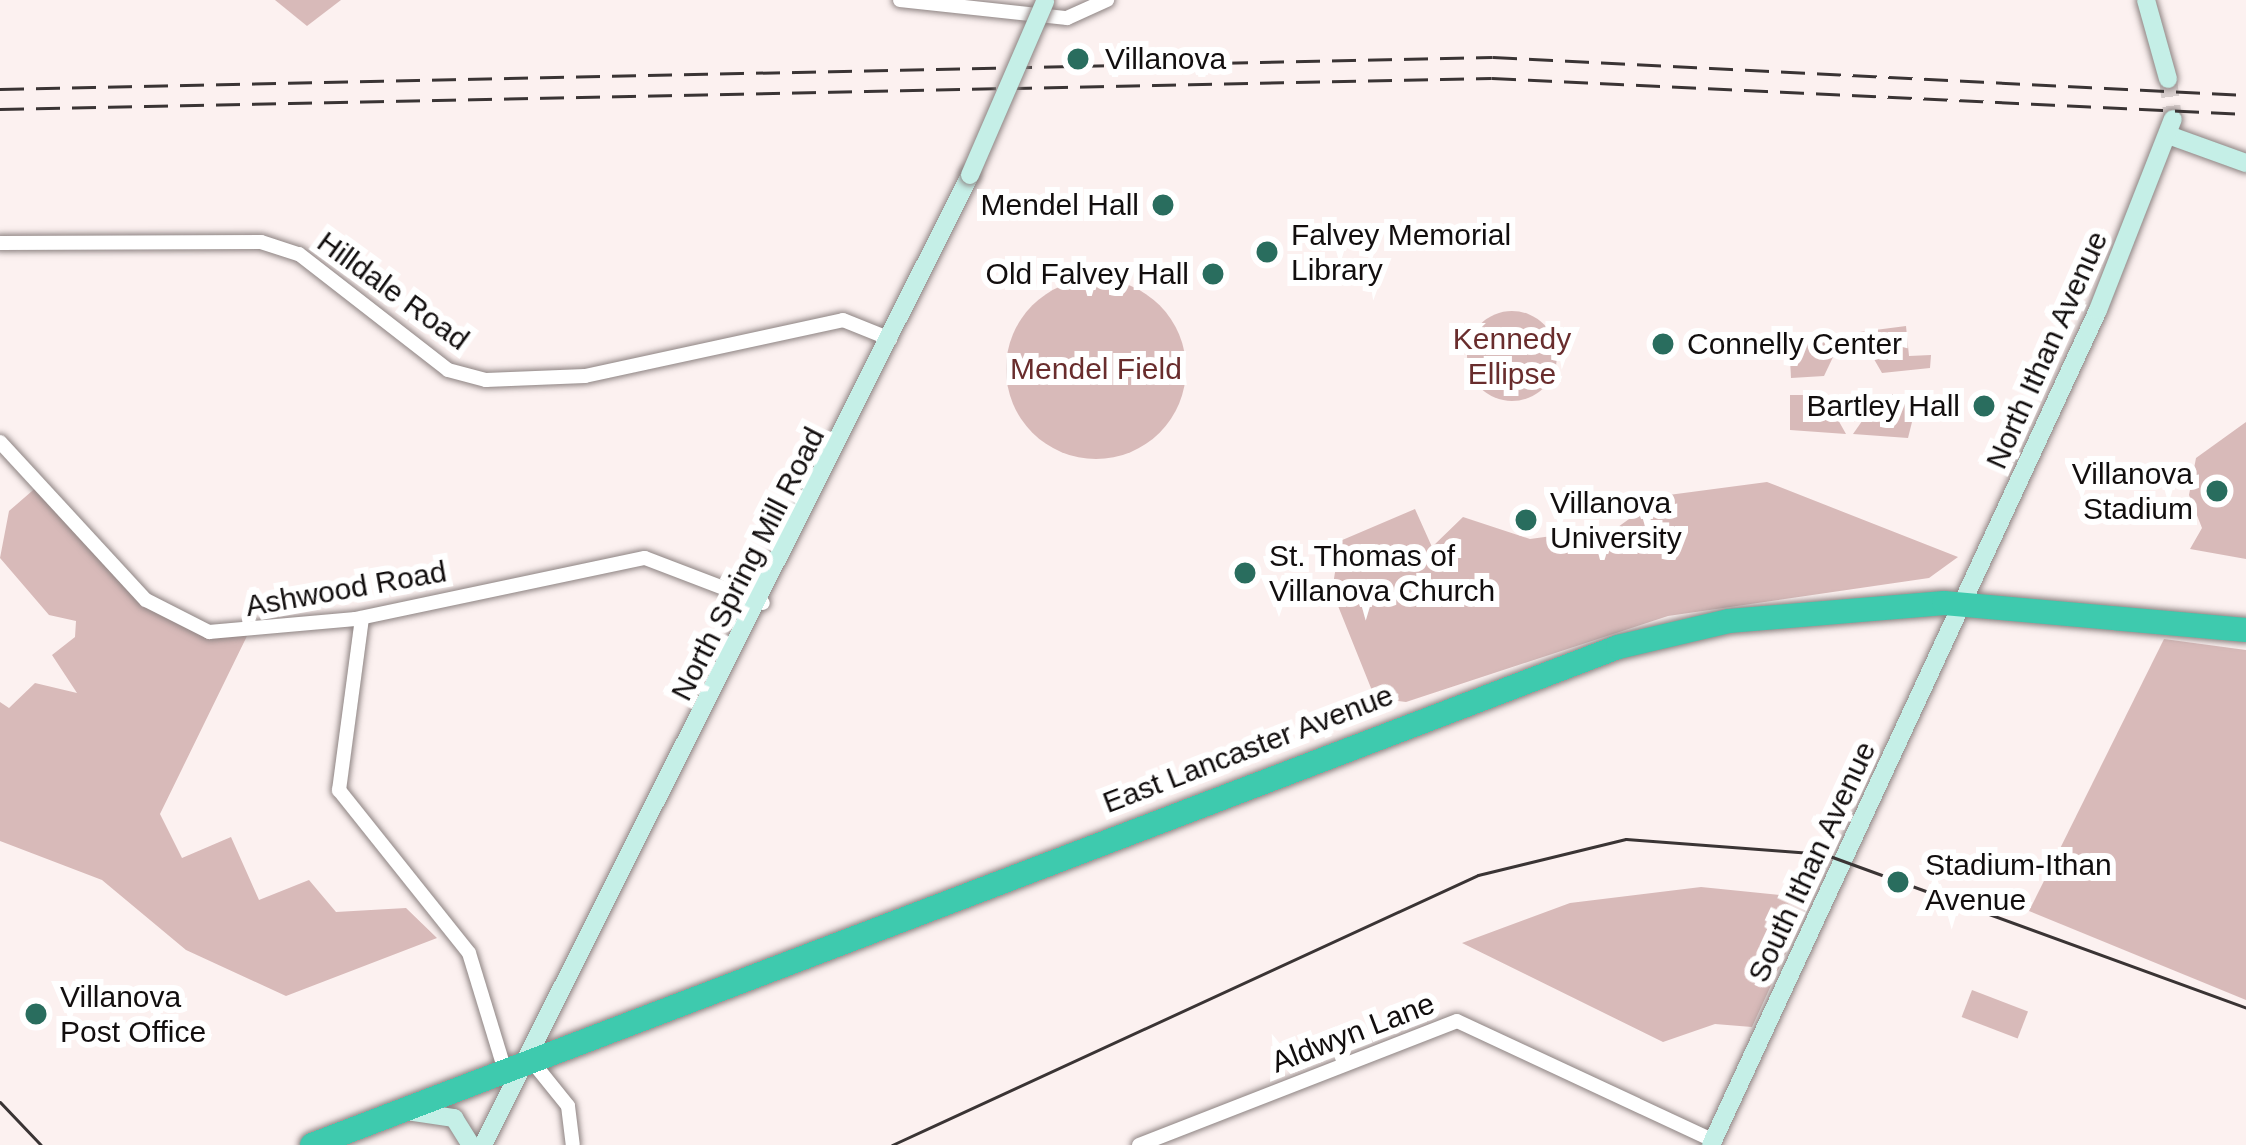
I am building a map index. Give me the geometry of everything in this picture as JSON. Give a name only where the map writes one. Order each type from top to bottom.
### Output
[{"type":"highway","name":"East Lancaster Avenue","points":[[312,1145],[1543,669],[1729,621],[1965,603],[2246,630]]},
{"type":"main road","points":[[2146,0],[2168,79]]},
{"type":"main road","name":"North Spring Mill Road","points":[[483,1145],[531,1060],[763,603],[970,175],[1045,1]]},
{"type":"main road","name":"North Ithan Avenue","points":[[1965,603],[2174,128],[2246,163]]},
{"type":"main road","name":"South Ithan Avenue","points":[[1713,1143],[1965,603]]},
{"type":"main road","points":[[407,1111],[454,1118],[471,1145]]},
{"type":"street","points":[[900,0],[970,15],[1067,18],[1107,0]]},
{"type":"street","points":[[970,15],[979,0]]},
{"type":"street","name":"Hilldale Road","points":[[0,243],[261,242],[299,254],[448,370],[486,380],[585,376],[843,320],[890,339]]},
{"type":"street","name":"Ashwood Road","points":[[0,442],[146,600],[182,622],[247,636],[645,558],[763,603]]},
{"type":"street","points":[[362,617],[339,790],[469,953],[505,1071]]},
{"type":"street","name":"Aldwyn Lane","points":[[1139,1145],[1457,1022],[1713,1143]]},
{"type":"street","points":[[531,1060],[568,1106],[573,1145]]},
{"type":"green space","points":[[275,0],[341,0],[307,26]]},
{"type":"green space","name":"Mendel Field","points":[[1096,279],[1130,286],[1160,305],[1179,335],[1186,369],[1179,403],[1160,433],[1130,452],[1096,459],[1062,452],[1032,433],[1013,403],[1006,369],[1013,335],[1032,305],[1062,286]]},
{"type":"green space","name":"Kennedy Ellipse","points":[[1512,311],[1529,314],[1544,324],[1554,339],[1554,373],[1544,388],[1529,398],[1512,401],[1495,398],[1480,388],[1470,373],[1467,356],[1470,339],[1480,324],[1495,314]]},
{"type":"green space","points":[[1906,326],[1909,356],[1931,355],[1930,368],[1882,373],[1867,347],[1853,347],[1852,333]]},
{"type":"green space","points":[[1844,334],[1824,376],[1791,378],[1789,341]]},
{"type":"green space","points":[[1881,394],[1919,394],[1908,438],[1853,434]]},
{"type":"green space","points":[[1790,395],[1824,395],[1846,434],[1790,430]]},
{"type":"green space","name":"Villanova Stadium","points":[[2246,422],[2246,559],[2190,549],[2202,528],[2189,495],[2196,458]]},
{"type":"green space","points":[[1767,482],[1958,557],[1929,578],[1668,616],[1406,702],[1375,698],[1332,591],[1340,541],[1415,509],[1432,547],[1463,517],[1530,539],[1618,527],[1661,496]]},
{"type":"green space","points":[[39,485],[146,600],[209,632],[247,636],[160,814],[182,858],[231,837],[259,900],[309,880],[336,912],[406,908],[437,938],[286,996],[186,950],[102,880],[0,841],[0,702],[9,708],[35,683],[77,693],[52,655],[75,637],[76,621],[49,615],[0,558],[9,511]]},
{"type":"green space","points":[[2164,639],[2246,650],[2246,1000],[2029,911]]},
{"type":"green space","points":[[1701,887],[1811,898],[1752,1027],[1715,1024],[1663,1042],[1462,943],[1570,903]]},
{"type":"green space","points":[[1972,990],[2028,1012],[2018,1039],[1962,1017]]},
{"type":"tunnel","points":[[2168,79],[2173,119]]},
{"type":"tram line","points":[[892,1145],[1478,875],[1626,839],[1824,854],[2246,1008]]},
{"type":"tram line","points":[[0,1102],[41,1145]]},
{"type":"railway","points":[[0,89],[1493,57],[2246,95]]},
{"type":"railway","points":[[0,109],[1492,78],[2246,114]]},
{"type":"place","name":"Villanova","points":[[1078,59]]},
{"type":"place","name":"Mendel Hall","points":[[1163,205]]},
{"type":"place","name":"Falvey Memorial Library","points":[[1267,252]]},
{"type":"place","name":"Old Falvey Hall","points":[[1213,274]]},
{"type":"place","name":"Connelly Center","points":[[1663,344]]},
{"type":"place","name":"Bartley Hall","points":[[1984,406]]},
{"type":"place","name":"Villanova Stadium","points":[[2217,491]]},
{"type":"place","name":"Villanova University","points":[[1526,520]]},
{"type":"place","name":"St. Thomas of Villanova Church","points":[[1245,573]]},
{"type":"place","name":"Stadium-Ithan Avenue","points":[[1898,882]]},
{"type":"place","name":"Villanova Post Office","points":[[36,1014]]}]
